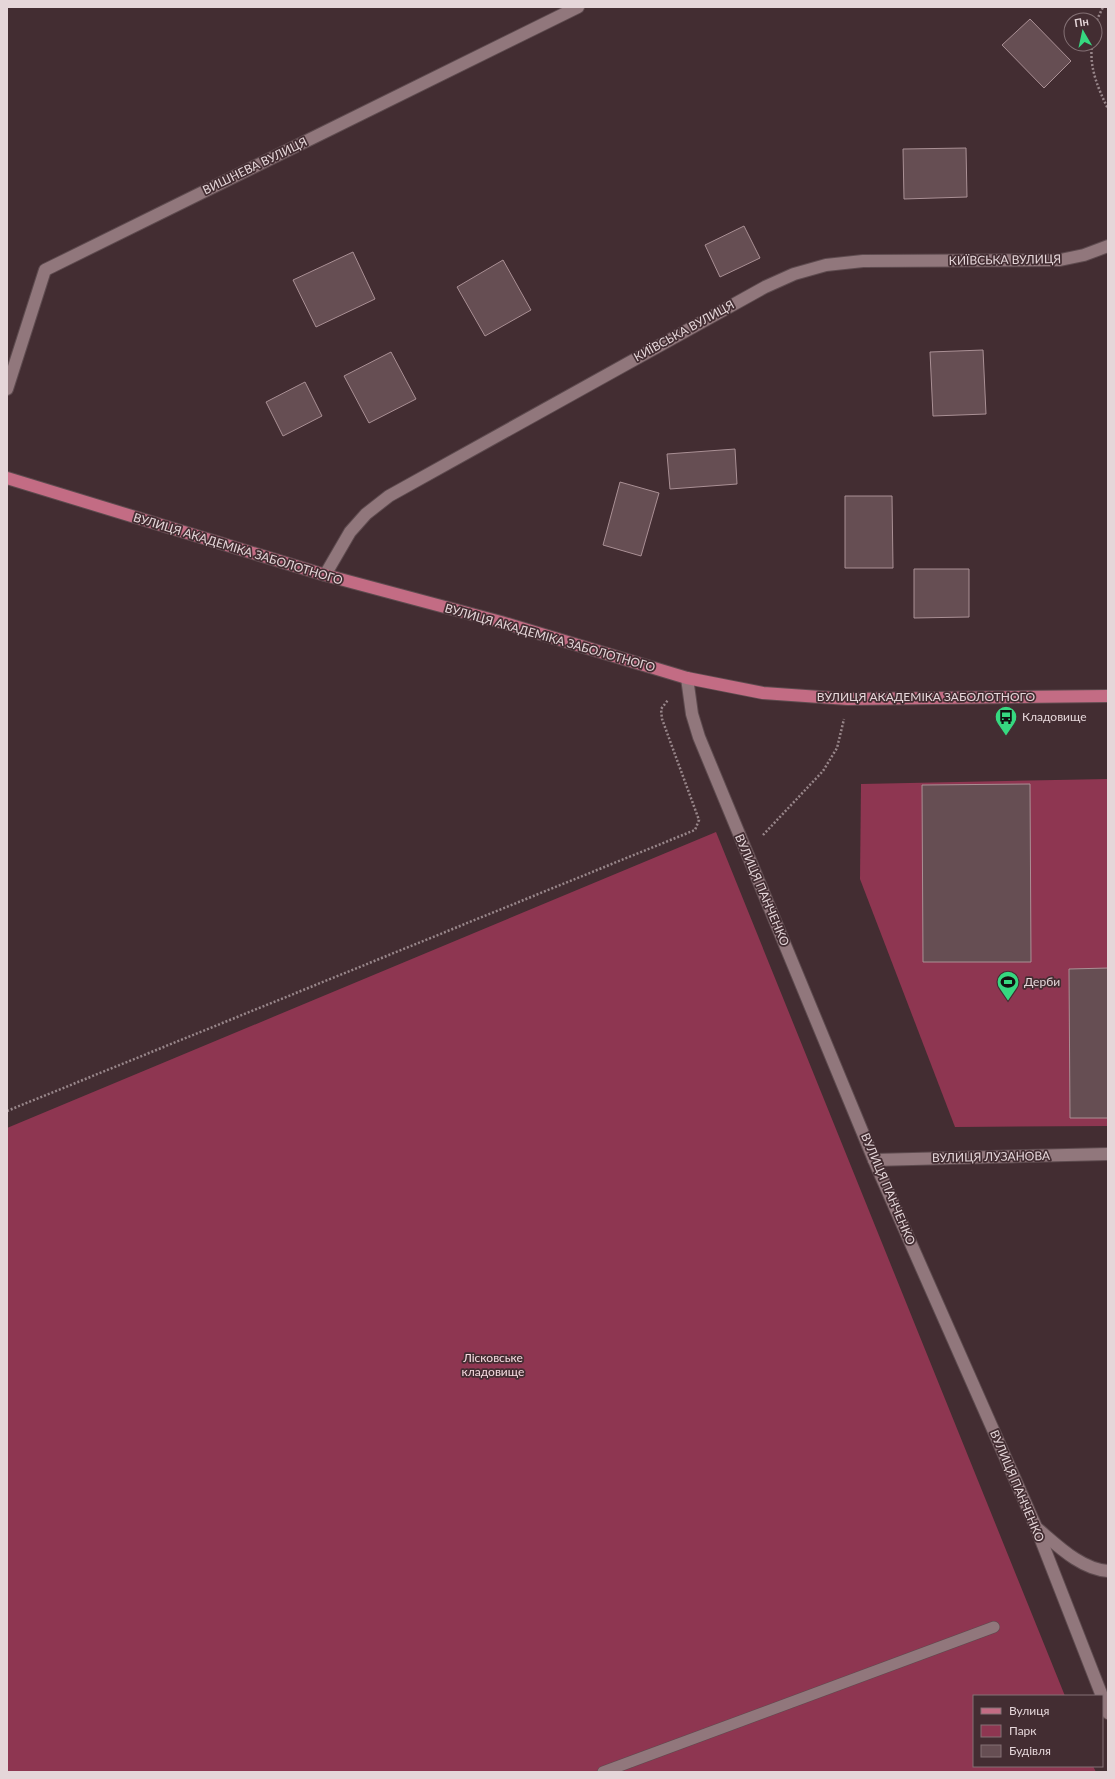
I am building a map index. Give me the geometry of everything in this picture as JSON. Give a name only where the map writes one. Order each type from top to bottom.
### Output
[{"type":"main road","name":"ВУЛИЦЯ АКАДЕМІКА ЗАБОЛОТНОГО","points":[[7,478],[325,575],[501,622],[687,678],[763,693],[848,699],[1108,696]]},
{"type":"street","name":"ВИШНЕВА ВУЛИЦЯ","points":[[7,389],[45,270],[578,7]]},
{"type":"street","name":"КИЇВСЬКА ВУЛИЦЯ","points":[[325,575],[350,532],[366,514],[389,496],[758,290],[794,274],[826,266],[863,261],[1060,260],[1084,256],[1108,246]]},
{"type":"street","name":"ВУЛИЦЯ ПАНЧЕНКО","points":[[687,678],[692,714],[699,738],[874,1160],[1036,1527],[1101,1695]]},
{"type":"street","name":"ВУЛИЦЯ ЛУЗАНОВА","points":[[874,1160],[1108,1154]]},
{"type":"street","points":[[1036,1527],[1053,1542],[1083,1563],[1108,1571]]},
{"type":"street","name":"ВУЛИЦЯ ПАНЧЕНКО","points":[[1103,1700],[1108,1712]]},
{"type":"lane","points":[[603,1772],[994,1627]]},
{"type":"path","points":[[1091,52],[1095,82],[1108,109]]},
{"type":"path","points":[[746,852],[823,771],[837,748],[848,699]]},
{"type":"path","points":[[7,1111],[695,830],[699,820],[662,719]]},
{"type":"green space","name":"Дерби","points":[[1108,779],[1108,1126],[955,1127],[860,879],[861,784]]},
{"type":"green space","name":"Лісковське кладовище","points":[[716,832],[1065,1695],[973,1695],[973,1767],[1094,1767],[1096,1772],[7,1772],[7,1128]]},
{"type":"building","points":[[1030,19],[1071,61],[1044,88],[1002,45]]},
{"type":"building","points":[[966,148],[967,197],[904,199],[903,149]]},
{"type":"building","points":[[744,226],[760,258],[720,277],[705,245]]},
{"type":"building","points":[[353,252],[375,299],[316,327],[293,280]]},
{"type":"building","points":[[503,260],[531,310],[485,336],[457,287]]},
{"type":"building","points":[[983,350],[986,414],[933,416],[930,352]]},
{"type":"building","points":[[391,352],[416,399],[369,423],[344,376]]},
{"type":"building","points":[[305,382],[322,416],[283,436],[266,402]]},
{"type":"building","points":[[735,449],[737,484],[670,489],[667,454]]},
{"type":"building","points":[[620,482],[659,493],[641,556],[603,545]]},
{"type":"building","points":[[845,496],[892,496],[893,568],[845,568]]},
{"type":"building","points":[[914,569],[969,569],[969,617],[914,618]]},
{"type":"building","points":[[1030,784],[1031,962],[923,962],[922,785]]},
{"type":"building","points":[[1108,968],[1108,1118],[1070,1118],[1069,969]]},
{"type":"place","name":"Кладовище","points":[[1006,736]]},
{"type":"place","name":"Дерби","points":[[1008,1002]]}]
